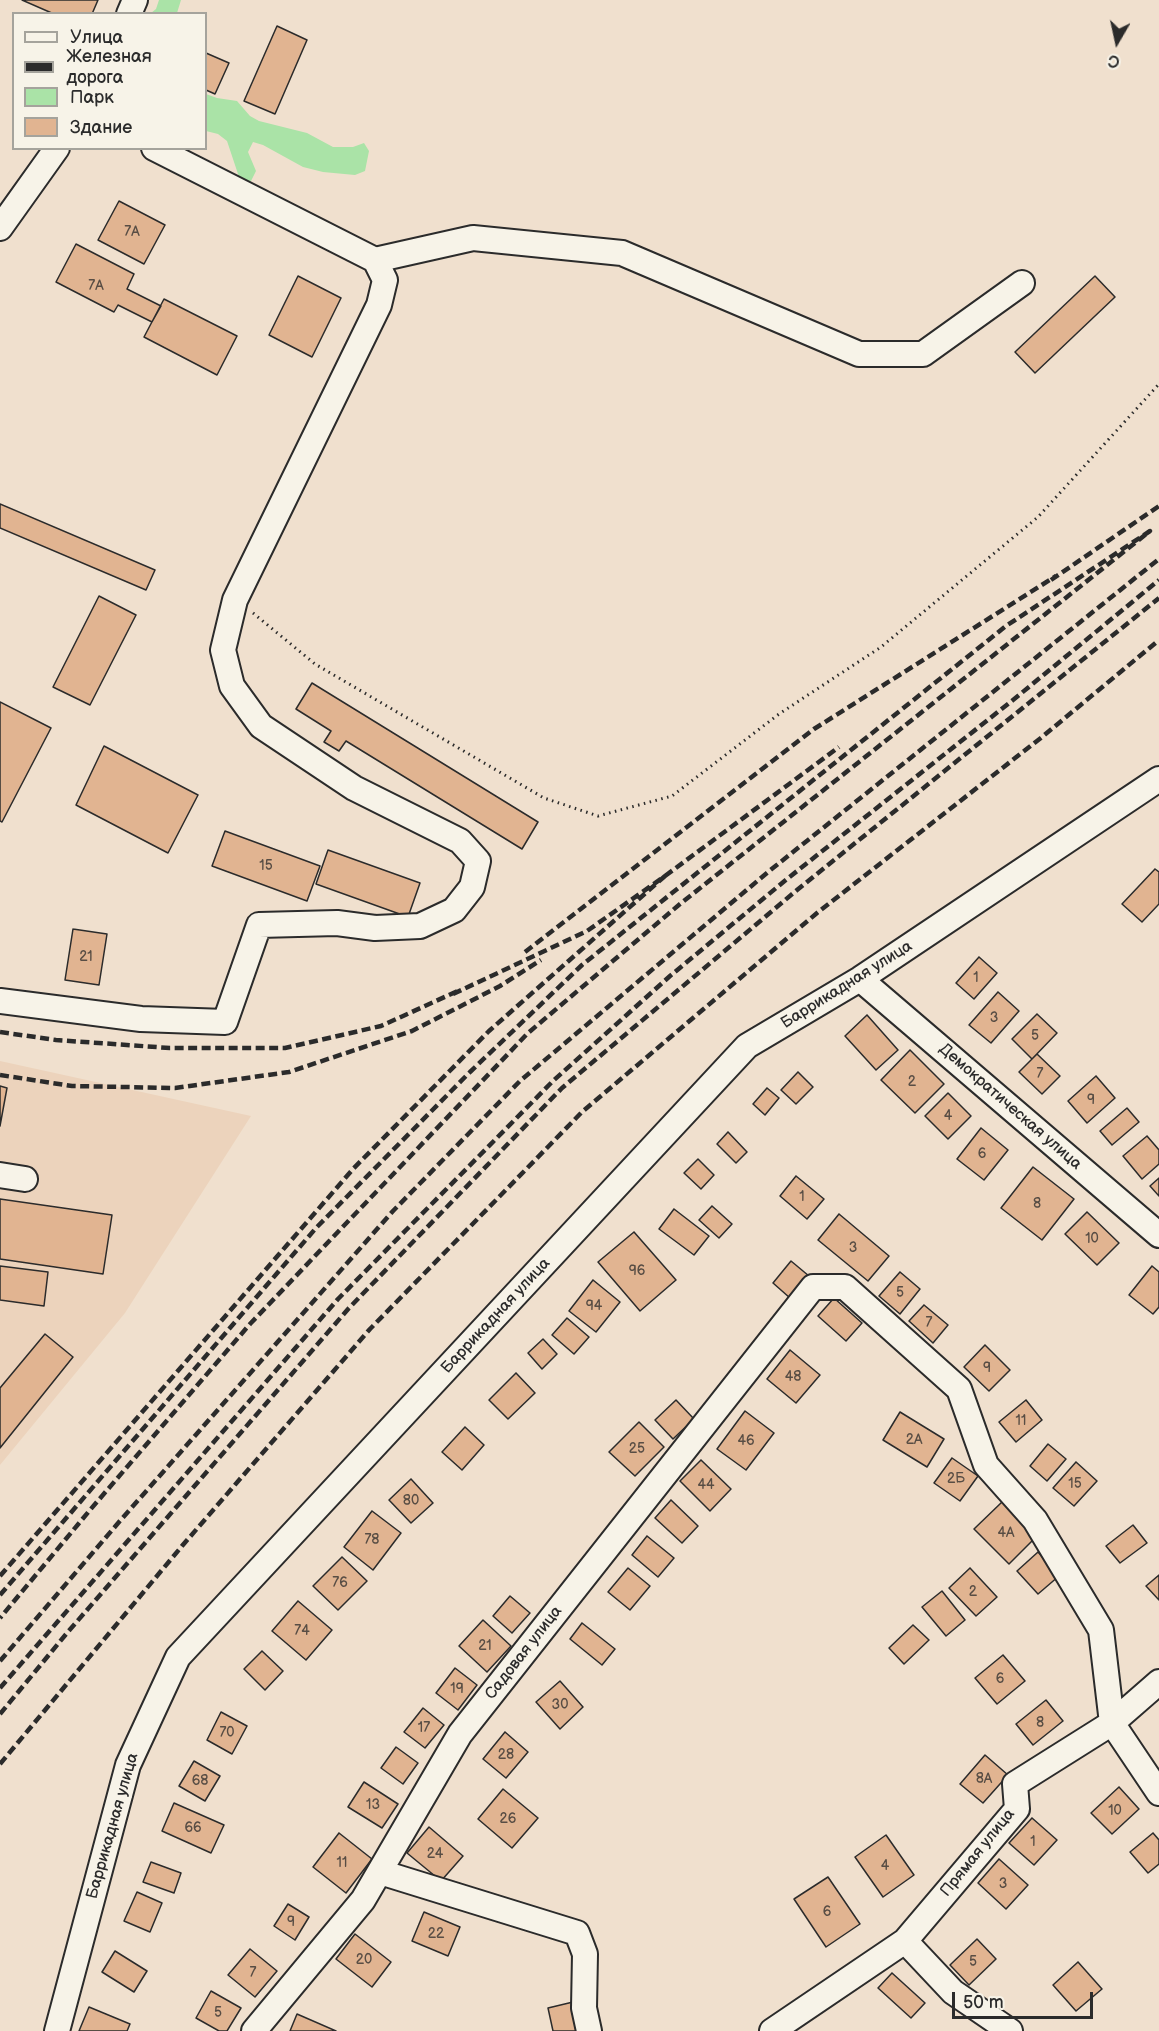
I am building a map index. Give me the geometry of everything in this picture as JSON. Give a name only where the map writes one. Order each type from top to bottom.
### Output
[{"type":"street","points":[[0,228],[56,150]]},
{"type":"street","points":[[0,1001],[141,1019],[225,1022],[259,926],[337,923],[375,928],[420,926],[454,910],[472,887],[478,861],[460,842],[354,788],[261,726],[232,686],[223,650],[235,600],[379,305],[385,280],[375,260],[158,150]]},
{"type":"street","points":[[375,260],[473,238],[622,253],[859,354],[923,354],[1022,284]]},
{"type":"street","name":"Баррикадная улица","points":[[57,2031],[128,1765],[178,1657],[747,1046],[860,979],[1159,778]]},
{"type":"street","name":"Демократическая улица","points":[[860,979],[1159,1235]]},
{"type":"street","points":[[0,1175],[25,1179]]},
{"type":"street","name":"Садовая улица","points":[[254,2031],[363,1900],[460,1734],[813,1287],[846,1287],[959,1389],[986,1465],[1035,1520],[1101,1630],[1112,1723]]},
{"type":"street","name":"Прямая улица","points":[[905,1941],[1017,1809],[1015,1784],[1112,1723],[1159,1682]]},
{"type":"street","points":[[1112,1723],[1159,1793]]},
{"type":"street","points":[[380,1872],[576,1933],[585,1954],[584,2008],[589,2031]]},
{"type":"street","points":[[772,2031],[905,1941],[953,1992],[1010,2031]]},
{"type":"path","points":[[235,600],[315,664],[544,798],[598,816],[672,796],[779,714],[881,647],[1038,517],[1159,384]]},
{"type":"shaded area","points":[[0,1061],[251,1116],[125,1313],[0,1465]]},
{"type":"green space","points":[[159,0],[181,0],[177,12],[152,12]]},
{"type":"green space","points":[[207,94],[237,101],[250,116],[259,121],[307,133],[333,147],[353,147],[364,143],[369,151],[365,171],[355,175],[323,172],[303,167],[253,142],[248,152],[256,171],[251,181],[240,180],[227,141],[218,134],[207,131]]},
{"type":"building","points":[[22,0],[98,0],[93,12],[49,12]]},
{"type":"building","points":[[277,26],[307,40],[275,114],[244,101]]},
{"type":"building","points":[[207,53],[229,63],[215,94],[207,90]]},
{"type":"building","points":[[119,201],[165,225],[144,264],[98,240]]},
{"type":"building","points":[[76,244],[134,274],[127,289],[161,306],[152,322],[118,305],[114,312],[56,282]]},
{"type":"building","points":[[298,276],[341,298],[312,357],[269,335]]},
{"type":"building","points":[[1095,276],[1115,297],[1035,373],[1015,352]]},
{"type":"building","points":[[164,299],[237,336],[217,375],[144,337]]},
{"type":"building","points":[[0,504],[155,570],[146,590],[0,528]]},
{"type":"building","points":[[99,596],[136,615],[90,705],[53,687]]},
{"type":"building","points":[[312,683],[538,822],[522,849],[346,741],[339,751],[324,742],[331,731],[296,709]]},
{"type":"building","points":[[0,702],[51,728],[2,822],[0,821]]},
{"type":"building","points":[[104,746],[198,795],[168,853],[76,805]]},
{"type":"building","points":[[225,831],[320,866],[307,901],[212,866]]},
{"type":"building","points":[[328,850],[420,883],[408,917],[316,884]]},
{"type":"building","points":[[1155,869],[1159,872],[1159,904],[1142,922],[1122,904]]},
{"type":"building","points":[[73,929],[107,934],[99,985],[65,980]]},
{"type":"building","points":[[979,957],[997,973],[974,999],[956,983]]},
{"type":"building","points":[[998,992],[1019,1011],[991,1043],[969,1025]]},
{"type":"building","points":[[1037,1014],[1057,1033],[1032,1059],[1012,1039]]},
{"type":"building","points":[[867,1015],[898,1050],[876,1070],[845,1036]]},
{"type":"building","points":[[910,1050],[944,1084],[915,1113],[881,1080]]},
{"type":"building","points":[[1037,1054],[1060,1076],[1042,1094],[1019,1072]]},
{"type":"building","points":[[798,1072],[813,1087],[796,1104],[781,1090]]},
{"type":"building","points":[[1096,1076],[1115,1098],[1087,1123],[1068,1101]]},
{"type":"building","points":[[0,1086],[7,1088],[0,1126]]},
{"type":"building","points":[[767,1088],[779,1098],[765,1115],[753,1104]]},
{"type":"building","points":[[948,1093],[971,1116],[948,1139],[925,1116]]},
{"type":"building","points":[[1127,1108],[1139,1122],[1112,1145],[1100,1131]]},
{"type":"building","points":[[981,1128],[1008,1150],[984,1180],[957,1159]]},
{"type":"building","points":[[728,1132],[747,1152],[736,1163],[717,1144]]},
{"type":"building","points":[[1147,1136],[1159,1150],[1159,1164],[1142,1179],[1123,1156]]},
{"type":"building","points":[[698,1159],[714,1175],[701,1189],[684,1173]]},
{"type":"building","points":[[1033,1167],[1074,1199],[1042,1240],[1001,1208]]},
{"type":"building","points":[[796,1176],[824,1199],[807,1219],[780,1196]]},
{"type":"building","points":[[1159,1178],[1159,1196],[1150,1186]]},
{"type":"building","points":[[0,1199],[112,1215],[103,1274],[0,1259]]},
{"type":"building","points":[[712,1206],[732,1224],[719,1238],[699,1220]]},
{"type":"building","points":[[674,1209],[709,1236],[694,1255],[659,1229]]},
{"type":"building","points":[[1087,1212],[1119,1243],[1097,1265],[1065,1234]]},
{"type":"building","points":[[839,1214],[889,1256],[868,1281],[818,1240]]},
{"type":"building","points":[[634,1232],[676,1280],[640,1311],[598,1262]]},
{"type":"building","points":[[791,1261],[809,1276],[790,1298],[773,1283]]},
{"type":"building","points":[[0,1266],[48,1272],[44,1306],[0,1300]]},
{"type":"building","points":[[1152,1266],[1159,1272],[1159,1307],[1153,1314],[1129,1295]]},
{"type":"building","points":[[900,1272],[920,1289],[900,1314],[879,1296]]},
{"type":"building","points":[[593,1280],[620,1302],[596,1332],[569,1311]]},
{"type":"building","points":[[834,1298],[862,1323],[846,1341],[818,1316]]},
{"type":"building","points":[[924,1305],[948,1325],[933,1343],[909,1321]]},
{"type":"building","points":[[567,1318],[589,1337],[574,1354],[552,1335]]},
{"type":"building","points":[[45,1334],[73,1357],[0,1448],[0,1388]]},
{"type":"building","points":[[543,1339],[557,1354],[542,1369],[528,1353]]},
{"type":"building","points":[[985,1345],[1010,1370],[989,1391],[964,1367]]},
{"type":"building","points":[[790,1350],[820,1375],[796,1403],[767,1379]]},
{"type":"building","points":[[516,1373],[535,1393],[508,1419],[489,1400]]},
{"type":"building","points":[[676,1400],[694,1419],[673,1439],[655,1420]]},
{"type":"building","points":[[1026,1400],[1042,1420],[1016,1442],[999,1422]]},
{"type":"building","points":[[745,1411],[774,1433],[746,1470],[717,1449]]},
{"type":"building","points":[[900,1412],[944,1439],[927,1467],[883,1440]]},
{"type":"building","points":[[639,1422],[664,1447],[635,1476],[609,1452]]},
{"type":"building","points":[[465,1427],[484,1445],[462,1470],[442,1452]]},
{"type":"building","points":[[1048,1444],[1066,1459],[1047,1481],[1030,1466]]},
{"type":"building","points":[[952,1458],[978,1476],[960,1501],[934,1483]]},
{"type":"building","points":[[701,1460],[731,1489],[710,1511],[680,1481]]},
{"type":"building","points":[[1076,1462],[1097,1481],[1074,1506],[1053,1488]]},
{"type":"building","points":[[411,1479],[433,1503],[411,1523],[389,1500]]},
{"type":"building","points":[[671,1500],[698,1526],[682,1543],[655,1518]]},
{"type":"building","points":[[1002,1502],[1037,1536],[1009,1564],[974,1529]]},
{"type":"building","points":[[372,1511],[401,1533],[373,1570],[344,1547]]},
{"type":"building","points":[[1133,1525],[1147,1543],[1120,1563],[1106,1546]]},
{"type":"building","points":[[647,1536],[674,1558],[658,1577],[632,1555]]},
{"type":"building","points":[[1038,1552],[1059,1576],[1038,1594],[1017,1571]]},
{"type":"building","points":[[342,1557],[367,1581],[338,1610],[313,1586]]},
{"type":"building","points":[[628,1568],[650,1586],[630,1610],[608,1592]]},
{"type":"building","points":[[970,1568],[997,1597],[976,1616],[949,1588]]},
{"type":"building","points":[[1159,1575],[1159,1600],[1146,1586]]},
{"type":"building","points":[[942,1591],[965,1620],[946,1636],[922,1607]]},
{"type":"building","points":[[510,1596],[530,1613],[512,1633],[493,1616]]},
{"type":"building","points":[[298,1601],[332,1630],[306,1660],[272,1631]]},
{"type":"building","points":[[483,1620],[511,1646],[487,1672],[459,1646]]},
{"type":"building","points":[[582,1623],[615,1649],[602,1665],[570,1639]]},
{"type":"building","points":[[913,1625],[929,1640],[904,1664],[889,1648]]},
{"type":"building","points":[[262,1651],[283,1671],[265,1690],[244,1669]]},
{"type":"building","points":[[1003,1655],[1025,1681],[997,1704],[975,1678]]},
{"type":"building","points":[[455,1668],[477,1685],[458,1710],[436,1693]]},
{"type":"building","points":[[560,1681],[583,1707],[560,1729],[536,1702]]},
{"type":"building","points":[[1046,1700],[1063,1721],[1033,1745],[1016,1724]]},
{"type":"building","points":[[423,1708],[444,1725],[425,1748],[404,1732]]},
{"type":"building","points":[[221,1712],[247,1726],[232,1754],[207,1740]]},
{"type":"building","points":[[505,1732],[528,1752],[506,1778],[483,1759]]},
{"type":"building","points":[[396,1747],[418,1763],[403,1784],[381,1768]]},
{"type":"building","points":[[985,1755],[1008,1775],[983,1803],[960,1784]]},
{"type":"building","points":[[194,1761],[220,1776],[205,1801],[179,1786]]},
{"type":"building","points":[[364,1782],[398,1804],[382,1828],[348,1807]]},
{"type":"building","points":[[1119,1787],[1139,1809],[1112,1834],[1091,1813]]},
{"type":"building","points":[[503,1789],[538,1818],[512,1848],[478,1819]]},
{"type":"building","points":[[174,1803],[224,1825],[211,1853],[162,1831]]},
{"type":"building","points":[[1032,1818],[1057,1840],[1034,1865],[1009,1843]]},
{"type":"building","points":[[429,1827],[463,1856],[441,1881],[407,1853]]},
{"type":"building","points":[[339,1833],[372,1859],[346,1893],[313,1867]]},
{"type":"building","points":[[1153,1833],[1159,1840],[1159,1864],[1148,1873],[1130,1852]]},
{"type":"building","points":[[886,1835],[914,1875],[883,1897],[855,1857]]},
{"type":"building","points":[[999,1859],[1028,1885],[1006,1909],[978,1883]]},
{"type":"building","points":[[151,1862],[181,1873],[174,1893],[143,1882]]},
{"type":"building","points":[[828,1877],[860,1924],[826,1947],[794,1899]]},
{"type":"building","points":[[137,1892],[162,1903],[150,1932],[124,1921]]},
{"type":"building","points":[[288,1904],[309,1917],[295,1940],[274,1926]]},
{"type":"building","points":[[424,1912],[460,1927],[448,1956],[412,1941]]},
{"type":"building","points":[[355,1934],[391,1962],[372,1987],[336,1959]]},
{"type":"building","points":[[977,1939],[996,1959],[969,1985],[950,1965]]},
{"type":"building","points":[[250,1949],[277,1971],[255,1997],[228,1975]]},
{"type":"building","points":[[115,1951],[147,1971],[134,1992],[102,1972]]},
{"type":"building","points":[[1078,1962],[1102,1989],[1076,2011],[1053,1985]]},
{"type":"building","points":[[892,1973],[925,2003],[911,2018],[878,1988]]},
{"type":"building","points":[[211,1991],[241,2008],[227,2031],[219,2031],[196,2018]]},
{"type":"building","points":[[573,2002],[580,2031],[553,2031],[548,2008]]},
{"type":"building","points":[[89,2007],[130,2024],[127,2031],[79,2031]]},
{"type":"building","points":[[297,2014],[336,2031],[290,2031]]},
{"type":"railway","points":[[1051,580],[1159,506]]},
{"type":"railway","points":[[0,1595],[316,1228],[470,1072],[582,965],[1006,626],[1150,531],[680,904],[528,1033],[250,1324],[0,1618]]},
{"type":"railway","points":[[0,1661],[119,1522],[393,1211],[520,1081],[768,872],[1159,559]]},
{"type":"railway","points":[[525,952],[814,729],[1056,576]]},
{"type":"railway","points":[[0,1688],[338,1299],[553,1081],[670,976],[787,879],[1013,700],[1159,580]]},
{"type":"railway","points":[[0,1714],[67,1633],[349,1308],[562,1088],[797,890],[1159,598]]},
{"type":"railway","points":[[0,1764],[182,1546],[370,1329],[582,1112],[817,913],[1042,737],[1159,640]]},
{"type":"railway","points":[[665,876],[839,747]]},
{"type":"railway","points":[[0,1576],[353,1169],[489,1031],[665,876],[587,931],[453,994]]},
{"type":"railway","points":[[0,1075],[72,1086],[175,1088],[289,1072],[412,1031],[500,986],[541,960]]},
{"type":"railway","points":[[0,1032],[56,1040],[170,1048],[285,1048],[381,1026],[460,990]]}]
